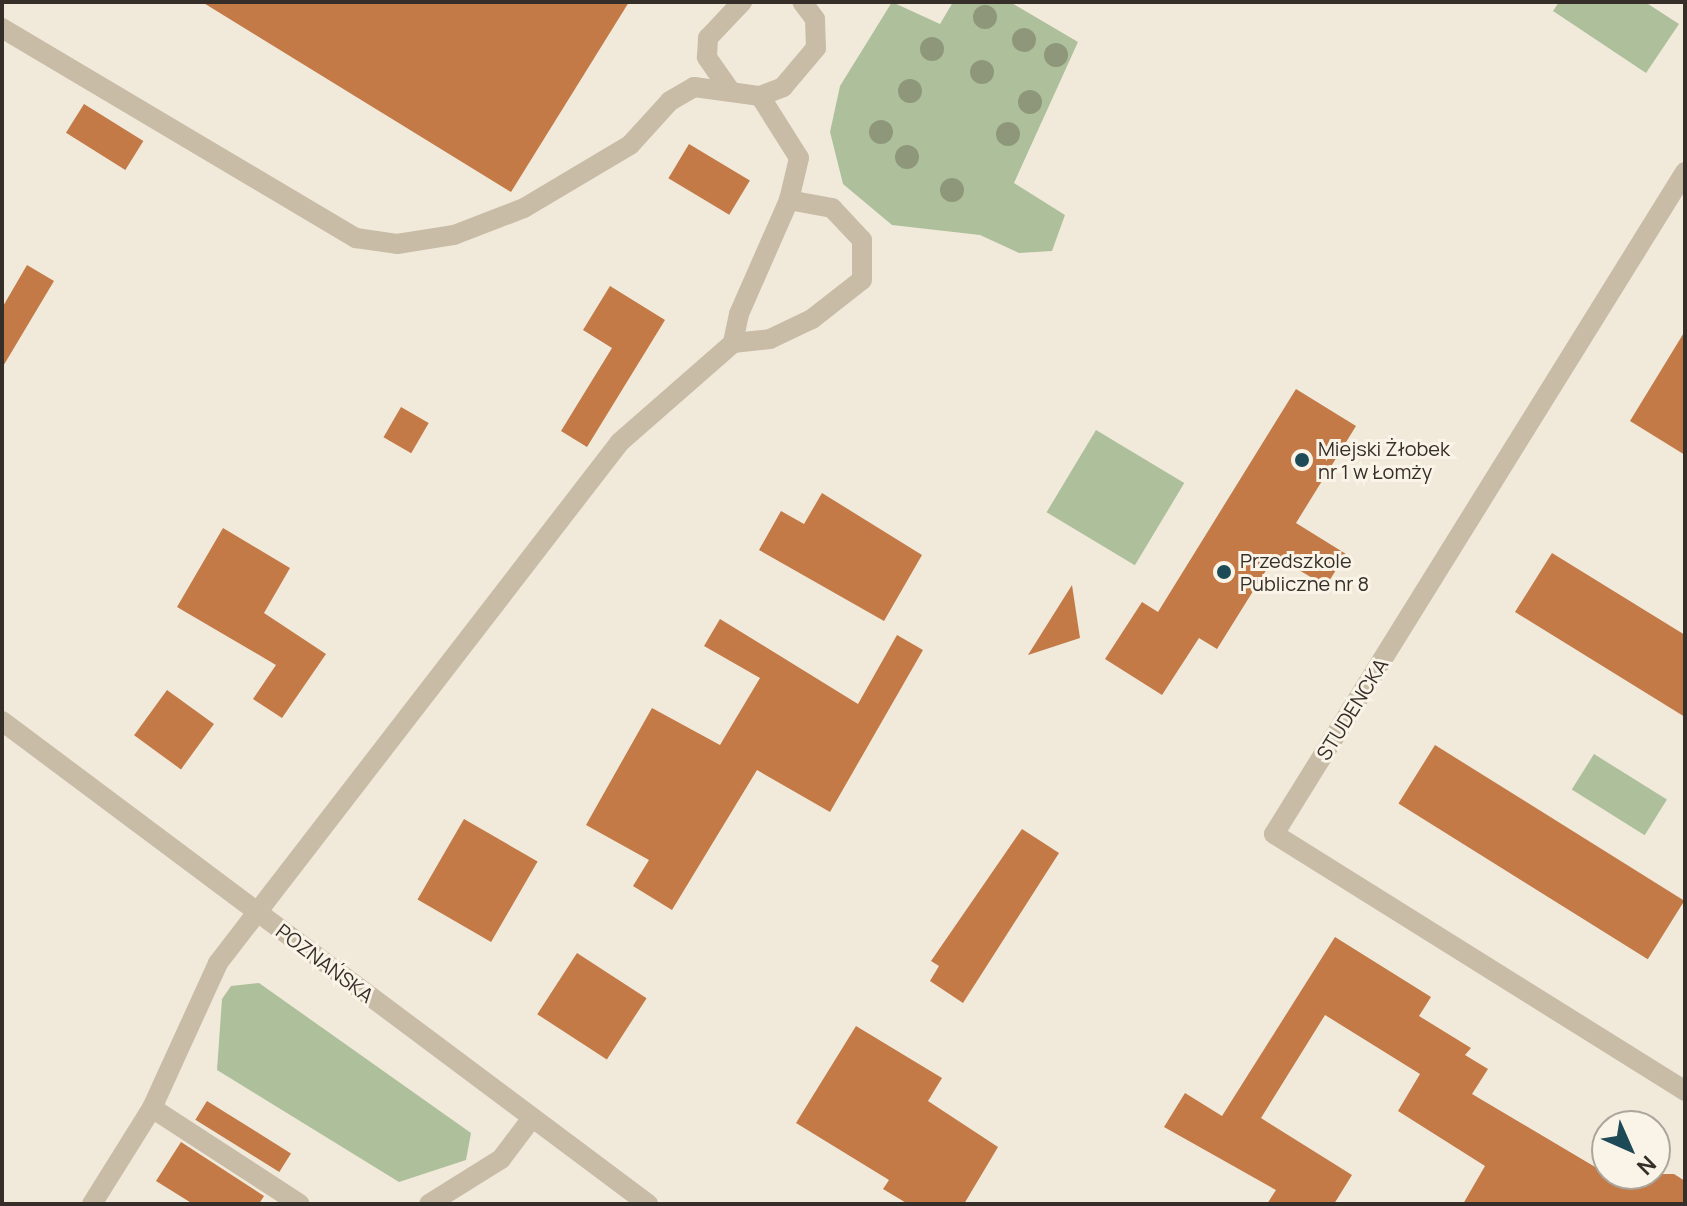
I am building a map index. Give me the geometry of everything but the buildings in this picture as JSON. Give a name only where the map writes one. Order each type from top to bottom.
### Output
[{"type":"street","points":[[729,89],[707,57],[708,38],[742,2]]},
{"type":"street","points":[[2,28],[356,238],[397,244],[454,235],[524,208],[630,145],[684,92],[729,89],[760,96],[783,87],[816,48],[815,19],[802,2]]},
{"type":"street","points":[[733,343],[739,314],[789,200],[799,158],[760,96]]},
{"type":"street","name":"STUDENCKA","points":[[1685,172],[1274,834],[1685,1091]]},
{"type":"street","points":[[92,1204],[152,1108],[211,976],[255,911],[620,442],[733,343],[770,339],[812,319],[862,280],[862,240],[832,208],[789,200]]},
{"type":"street","name":"POZNAŃSKA","points":[[2,721],[648,1204]]},
{"type":"street","points":[[152,1108],[300,1204]]},
{"type":"street","points":[[429,1204],[501,1159],[532,1118]]},
{"type":"green space","points":[[892,2],[940,24],[953,2],[1010,2],[1078,42],[1014,183],[1065,215],[1052,251],[1019,253],[980,235],[892,225],[843,184],[830,132],[840,86]]},
{"type":"green space","points":[[1559,2],[1645,2],[1679,24],[1646,73],[1553,11]]},
{"type":"green space","points":[[1096,430],[1184,483],[1135,565],[1047,512]]},
{"type":"green space","points":[[1594,754],[1667,800],[1645,835],[1572,790]]},
{"type":"green space","points":[[259,983],[471,1133],[466,1160],[399,1182],[217,1070],[222,999],[231,986]]},
{"type":"place","name":"Miejski Żłobek nr 1 w Łomży","points":[[1302,460]]},
{"type":"place","name":"Przedszkole Publiczne nr 8","points":[[1224,572]]}]
